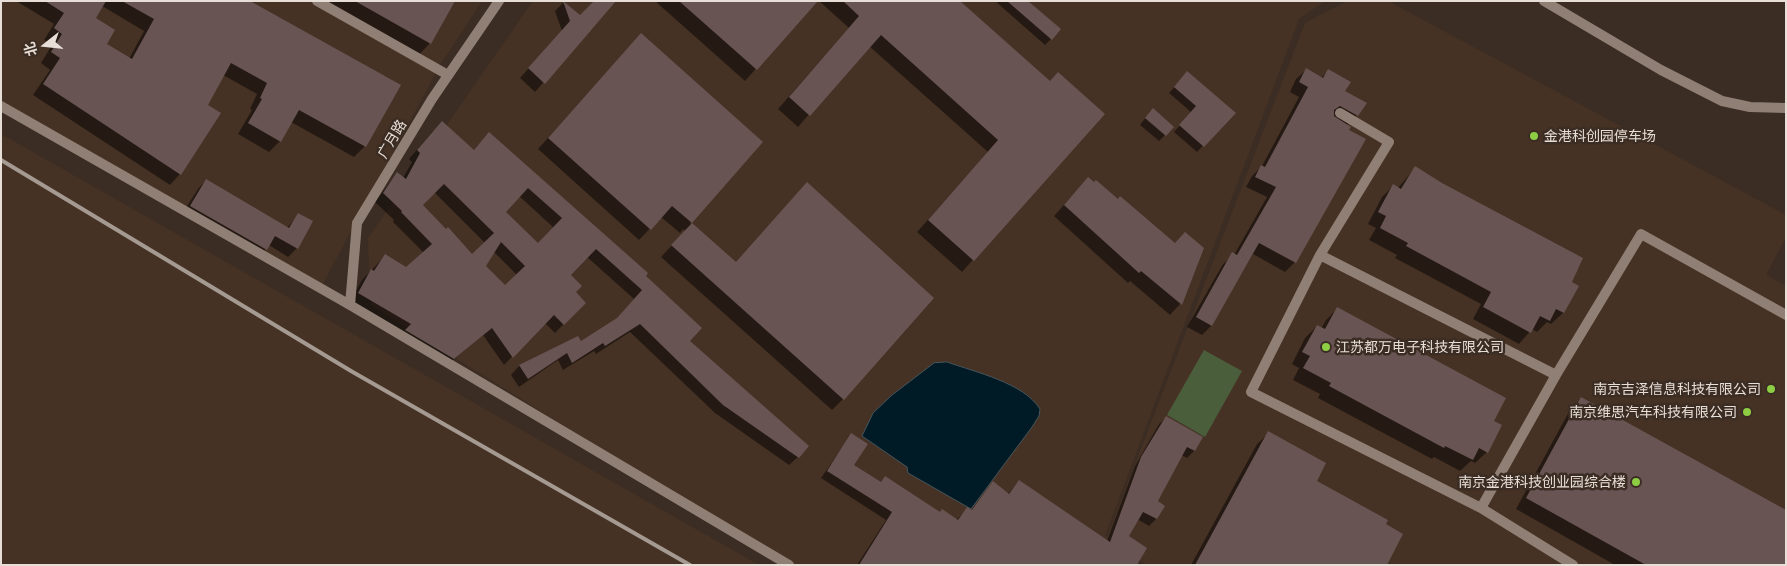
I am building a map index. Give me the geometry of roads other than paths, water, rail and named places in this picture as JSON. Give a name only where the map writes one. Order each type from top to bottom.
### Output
[{"type":"street","points":[[317,1],[448,75]]},
{"type":"street","name":"广月路","points":[[350,305],[357,223],[448,75],[499,1]]},
{"type":"street","points":[[1544,1],[1661,70],[1722,101],[1750,106],[1786,108]]},
{"type":"street","points":[[1,106],[350,305],[789,565]]},
{"type":"street","points":[[1340,113],[1389,142],[1320,255],[1251,392],[1481,508],[1573,565]]},
{"type":"street","points":[[1481,508],[1556,375],[1641,234],[1786,315]]},
{"type":"street","points":[[1320,255],[1556,375]]},
{"type":"water","points":[[947,362],[985,374],[1011,385],[1033,400],[1040,409],[1039,416],[1032,427],[971,509],[908,473],[907,467],[862,436],[873,413],[892,395],[934,363]]},
{"type":"railway","points":[[1,160],[351,371],[690,565]]},
{"type":"place","name":"金港科创园停车场","points":[[1534,136]]},
{"type":"place","name":"江苏都万电子科技有限公司","points":[[1326,347]]},
{"type":"place","name":"南京吉泽信息科技有限公司","points":[[1771,389]]},
{"type":"place","name":"南京维思汽车科技有限公司","points":[[1747,412]]},
{"type":"place","name":"南京金港科技创业园综合楼","points":[[1636,482]]}]
